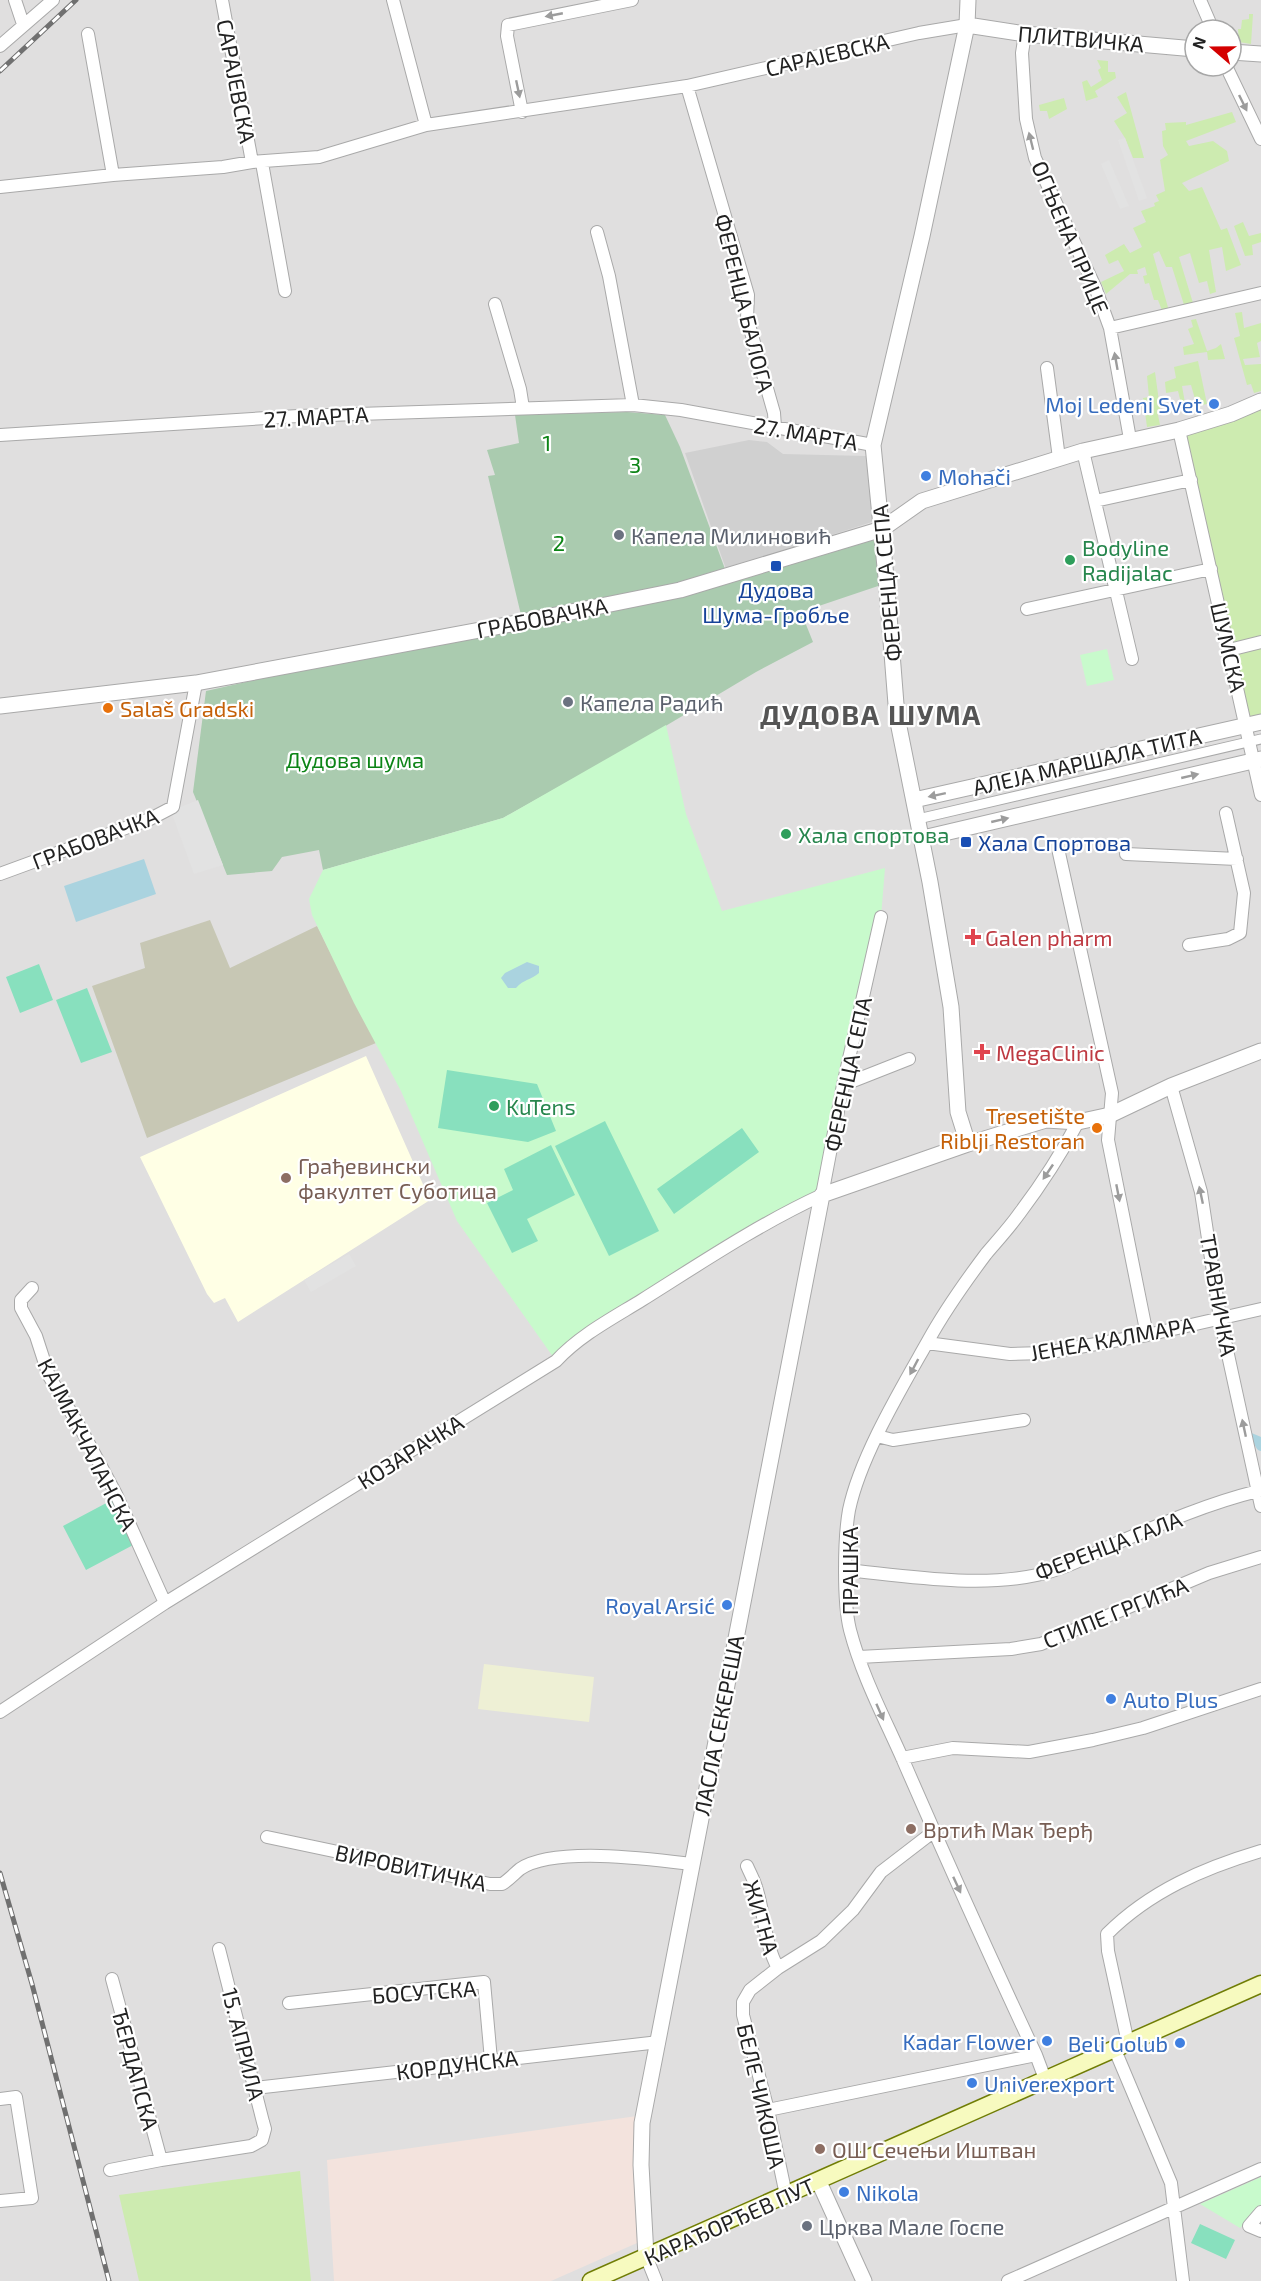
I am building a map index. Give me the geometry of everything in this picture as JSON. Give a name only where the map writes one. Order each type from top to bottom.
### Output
[{"type":"main road","name":"КАРАЂОРЂЕВ ПУТ","points":[[591,2281],[819,2182],[1261,1984]]},
{"type":"street","points":[[15,0],[22,24]]},
{"type":"street","points":[[0,46],[22,24],[53,0]]},
{"type":"street","name":"САРАЈЕВСКА","points":[[222,0],[285,291]]},
{"type":"street","points":[[393,0],[426,125]]},
{"type":"street","points":[[522,112],[507,36],[508,25],[632,0]]},
{"type":"street","name":"ФЕРЕНЦА СЕПА","points":[[968,0],[968,25],[873,445],[897,717],[923,838],[951,1007],[958,1112],[968,1144]]},
{"type":"street","points":[[1200,0],[1208,18]]},
{"type":"street","name":"САРАЈЕВСКА","points":[[0,187],[319,157],[426,125],[687,86],[918,33],[968,25]]},
{"type":"street","name":"ПЛИТВИЧКА","points":[[968,25],[1025,34],[1183,48]]},
{"type":"street","points":[[88,34],[113,175]]},
{"type":"street","name":"ОГЊЕНА ПРИЦЕ","points":[[1025,34],[1022,53],[1026,119],[1035,158],[1095,287],[1110,328],[1130,439]]},
{"type":"street","points":[[1243,53],[1261,54]]},
{"type":"street","points":[[1232,78],[1261,139]]},
{"type":"street","name":"ФЕРЕНЦА БАЛОГА","points":[[687,86],[747,296],[747,318],[774,413],[775,427]]},
{"type":"street","points":[[597,232],[609,276],[633,405]]},
{"type":"street","points":[[1110,328],[1261,293]]},
{"type":"street","points":[[495,304],[520,389],[523,408]]},
{"type":"street","points":[[1047,368],[1059,458]]},
{"type":"street","name":"ГРАБОВАЧКА","points":[[0,706],[196,683],[680,590],[882,529],[922,501],[1083,451],[1179,430],[1231,414],[1261,401]]},
{"type":"street","name":"27. МАРТА","points":[[0,435],[298,416],[633,405],[681,410],[873,445]]},
{"type":"street","name":"ШУМСКА","points":[[1179,430],[1229,650],[1254,724],[1261,795]]},
{"type":"street","points":[[1083,451],[1132,659]]},
{"type":"street","points":[[1095,501],[1191,480]]},
{"type":"street","points":[[1027,609],[1211,569]]},
{"type":"street","points":[[1229,650],[1261,642]]},
{"type":"street","name":"ГРАБОВАЧКА","points":[[0,874],[150,819],[173,807],[196,683]]},
{"type":"street","name":"АЛЕЈА МАРШАЛА ТИТА","points":[[914,800],[1254,724]]},
{"type":"street","name":"АЛЕЈА МАРШАЛА ТИТА","points":[[918,819],[1255,740]]},
{"type":"street","name":"АЛЕЈА МАРШАЛА ТИТА","points":[[923,838],[1257,760]]},
{"type":"street","points":[[1189,945],[1228,939],[1240,933],[1244,893],[1226,813]]},
{"type":"street","points":[[1059,854],[1112,1093],[1108,1140],[1147,1335]]},
{"type":"street","points":[[1126,854],[1237,859]]},
{"type":"street","name":"ФЕРЕНЦА СЕПА","points":[[822,1196],[843,1085],[880,917]]},
{"type":"street","points":[[822,1196],[968,1144],[1046,1120],[1077,1122],[1110,1114],[1171,1086],[1261,1051]]},
{"type":"street","points":[[843,1085],[909,1059]]},
{"type":"street","name":"ТРАВНИЧКА","points":[[1171,1086],[1201,1192],[1220,1318],[1261,1506]]},
{"type":"street","name":"ПРАШКА","points":[[1045,2079],[876,1702],[850,1629],[846,1603],[846,1570],[849,1513],[856,1483],[877,1436],[947,1307],[1043,1180],[1077,1122]]},
{"type":"street","name":"КОЗАРАЧКА","points":[[0,1712],[165,1603],[556,1360],[578,1340],[694,1267],[790,1209],[822,1196]]},
{"type":"street","name":"ЛАСЛА СЕКЕРЕША","points":[[646,2256],[641,2165],[642,2123],[822,1196]]},
{"type":"street","name":"КАЈМАКЧАЛАНСКА","points":[[32,1288],[21,1300],[21,1308],[36,1336],[49,1376],[116,1494],[165,1603]]},
{"type":"street","name":"ЈЕНЕА КАЛМАРА","points":[[927,1343],[1000,1353],[1045,1353],[1147,1335],[1261,1309]]},
{"type":"street","points":[[877,1436],[893,1440],[1024,1420]]},
{"type":"street","name":"ФЕРЕНЦА ГАЛА","points":[[846,1570],[968,1580],[1038,1575],[1071,1564],[1158,1525],[1258,1491]]},
{"type":"street","name":"СТИПЕ ГРГИЋА","points":[[859,1657],[1011,1649],[1041,1644],[1209,1573],[1261,1557]]},
{"type":"street","points":[[902,1758],[954,1748],[1029,1752],[1072,1744],[1143,1728],[1261,1689]]},
{"type":"street","name":"БЕЛЕ ЧИКОША","points":[[786,2195],[768,2110],[745,2023],[743,2002],[750,1990],[829,1933],[853,1910],[881,1872],[933,1832]]},
{"type":"street","name":"ВИРОВИТИЧКА","points":[[267,1837],[490,1884],[502,1884],[521,1869],[537,1862],[558,1858],[629,1856],[691,1864]]},
{"type":"street","points":[[1183,2281],[1171,2183],[1122,2046],[1107,1934],[1122,1919],[1183,1878],[1261,1851]]},
{"type":"street","name":"ЖИТНА","points":[[747,1866],[756,1885],[764,1930],[772,1958],[778,1968]]},
{"type":"street","name":"15. АПРИЛА","points":[[161,2160],[251,2146],[262,2140],[265,2129],[219,1949]]},
{"type":"street","name":"ЂЕРДАПСКА","points":[[112,1979],[161,2160]]},
{"type":"street","name":"БОСУТСКА","points":[[289,2003],[484,1982],[491,2060]]},
{"type":"street","name":"КОРДУНСКА","points":[[255,2088],[658,2042]]},
{"type":"street","points":[[768,2110],[1036,2055]]},
{"type":"street","points":[[0,2099],[16,2097],[32,2198],[0,2201]]},
{"type":"street","points":[[110,2170],[161,2160]]},
{"type":"street","points":[[1008,2281],[1261,2169]]},
{"type":"street","points":[[819,2182],[864,2281]]},
{"type":"street","points":[[1261,2212],[1249,2226],[1261,2231]]},
{"type":"street","points":[[646,2256],[656,2281]]},
{"type":"shaded area","points":[[0,0],[1261,0],[1261,2281],[0,2281]]},
{"type":"shaded area","points":[[1125,138],[1147,198],[1139,201],[1118,140]]},
{"type":"shaded area","points":[[1109,160],[1129,206],[1120,209],[1101,164]]},
{"type":"shaded area","points":[[749,440],[767,442],[783,454],[866,456],[875,521],[726,569],[685,453]]},
{"type":"shaded area","points":[[198,800],[223,865],[194,874],[171,811]]},
{"type":"shaded area","points":[[210,920],[230,968],[317,926],[376,1043],[147,1138],[92,986],[145,968],[140,943]]},
{"type":"shaded area","name":"Грађевински факултет Суботица","points":[[366,1056],[430,1200],[238,1322],[225,1298],[214,1303],[207,1294],[140,1157]]},
{"type":"shaded area","points":[[349,1254],[356,1266],[311,1292],[304,1280]]},
{"type":"shaded area","points":[[484,1664],[594,1677],[589,1722],[478,1709]]},
{"type":"shaded area","points":[[637,2116],[633,2158],[637,2243],[551,2281],[334,2281],[327,2160]]},
{"type":"green space","points":[[1249,14],[1253,14],[1251,44],[1243,43],[1243,20],[1249,19]]},
{"type":"green space","points":[[1097,60],[1108,61],[1108,72],[1115,72],[1116,78],[1095,91],[1098,97],[1086,101],[1082,82],[1087,80],[1091,87],[1102,80],[1098,70],[1101,68]]},
{"type":"green space","points":[[1126,92],[1144,158],[1133,158],[1125,138],[1114,121],[1127,113],[1117,97]]},
{"type":"green space","points":[[1064,98],[1067,109],[1049,119],[1047,111],[1040,111],[1039,105]]},
{"type":"green space","points":[[1232,112],[1236,122],[1186,141],[1189,146],[1213,141],[1227,151],[1229,161],[1182,183],[1189,191],[1202,187],[1221,230],[1227,228],[1241,265],[1226,271],[1222,247],[1209,250],[1216,292],[1210,294],[1207,281],[1199,283],[1190,253],[1179,257],[1193,303],[1185,308],[1172,267],[1166,267],[1159,251],[1153,254],[1169,311],[1163,313],[1158,300],[1154,300],[1149,283],[1145,284],[1143,276],[1147,275],[1145,267],[1137,270],[1138,274],[1130,274],[1106,294],[1101,282],[1124,271],[1118,260],[1109,264],[1105,255],[1124,244],[1130,253],[1142,247],[1133,228],[1146,222],[1141,211],[1155,206],[1154,203],[1159,201],[1156,195],[1165,191],[1160,160],[1168,155],[1163,146],[1162,131],[1166,130],[1165,123],[1186,122],[1186,125]]},
{"type":"green space","points":[[1243,222],[1249,236],[1261,233],[1261,242],[1252,245],[1253,255],[1245,256],[1234,226]]},
{"type":"green space","points":[[1242,312],[1244,328],[1261,323],[1261,341],[1257,343],[1260,357],[1243,359],[1245,365],[1261,364],[1261,391],[1254,393],[1251,384],[1247,385],[1234,338],[1240,336],[1235,313]]},
{"type":"green space","points":[[1196,319],[1207,351],[1221,344],[1225,359],[1208,360],[1207,352],[1184,355],[1183,347],[1194,344],[1188,329],[1193,327],[1191,320]]},
{"type":"green space","points":[[1198,361],[1207,404],[1202,405],[1201,398],[1195,399],[1191,385],[1182,386],[1187,414],[1184,415],[1178,391],[1166,393],[1165,382],[1176,378],[1174,367]]},
{"type":"green space","points":[[1155,372],[1160,425],[1147,427],[1143,398],[1149,397],[1147,376]]},
{"type":"green space","points":[[1261,403],[1261,715],[1250,722],[1182,431]]},
{"type":"green space","points":[[627,412],[665,415],[680,447],[725,569],[676,584],[521,615],[488,476],[495,475],[487,450],[519,443],[515,415]]},
{"type":"green space","name":"Дудова шума","points":[[878,535],[887,583],[801,612],[813,642],[756,672],[627,749],[503,818],[323,870],[319,850],[282,857],[272,871],[227,875],[193,792],[206,691],[313,667],[496,632]]},
{"type":"green space","points":[[1107,649],[1114,680],[1087,686],[1080,655]]},
{"type":"green space","points":[[666,725],[686,814],[722,911],[885,868],[881,917],[822,1195],[790,1209],[556,1361],[457,1221],[401,1091],[354,1003],[312,915],[309,899],[323,870],[503,818]]},
{"type":"green space","points":[[39,964],[53,1000],[20,1013],[6,977]]},
{"type":"green space","points":[[87,988],[112,1052],[81,1063],[56,1000]]},
{"type":"green space","name":"KuTens","points":[[447,1070],[537,1084],[556,1131],[528,1142],[438,1128]]},
{"type":"green space","points":[[605,1121],[659,1231],[609,1256],[555,1146]]},
{"type":"green space","points":[[742,1128],[759,1152],[674,1214],[657,1189]]},
{"type":"green space","points":[[551,1145],[575,1195],[527,1219],[538,1241],[512,1253],[487,1203],[513,1190],[504,1169]]},
{"type":"green space","points":[[112,1500],[135,1544],[86,1570],[63,1526]]},
{"type":"green space","points":[[300,2171],[311,2281],[139,2281],[119,2195]]},
{"type":"green space","points":[[1261,2177],[1261,2205],[1240,2228],[1200,2204]]},
{"type":"green space","points":[[1200,2224],[1235,2240],[1226,2259],[1191,2243]]},
{"type":"water","points":[[144,859],[156,894],[76,922],[64,886]]},
{"type":"water","points":[[527,962],[539,966],[539,973],[516,988],[508,988],[501,978],[505,973]]},
{"type":"waterway","points":[[1246,1436],[1258,1441],[1261,1446]]},
{"type":"railway","points":[[0,71],[76,0]]},
{"type":"railway","points":[[0,1873],[32,1984],[109,2281]]},
{"type":"place","name":"Moj Ledeni Svet","points":[[1214,404]]},
{"type":"place","name":"Mohači","points":[[926,476]]},
{"type":"place","name":"Капела Милиновић","points":[[619,535]]},
{"type":"place","name":"Bodyline Radijalac","points":[[1070,560]]},
{"type":"place","name":"Дудова Шума-Гробље","points":[[776,566]]},
{"type":"place","name":"Капела Радић","points":[[568,702]]},
{"type":"place","name":"Salaš Gradski","points":[[108,708]]},
{"type":"place","name":"Хала спортова","points":[[786,834]]},
{"type":"place","name":"Хала Спортова","points":[[966,842]]},
{"type":"place","name":"Galen pharm","points":[[973,937]]},
{"type":"place","name":"MegaClinic","points":[[982,1052]]},
{"type":"place","name":"KuTens","points":[[494,1106]]},
{"type":"place","name":"Tresetište Riblji Restoran","points":[[1097,1128]]},
{"type":"place","name":"Грађевински факултет Суботица","points":[[286,1178]]},
{"type":"place","name":"Royal Arsić","points":[[727,1605]]},
{"type":"place","name":"Auto Plus","points":[[1111,1699]]},
{"type":"place","name":"Вртић Мак Ђерђ","points":[[911,1829]]},
{"type":"place","name":"Kadar Flower","points":[[1047,2041]]},
{"type":"place","name":"Beli Golub","points":[[1180,2043]]},
{"type":"place","name":"Univerexport","points":[[972,2083]]},
{"type":"place","name":"ОШ Сечењи Иштван","points":[[820,2149]]},
{"type":"place","name":"Nikola","points":[[844,2192]]},
{"type":"place","name":"Црква Мале Госпе","points":[[807,2226]]},
{"type":"district","name":"ДУДОВА ШУМА","points":[[871,714]]},
{"type":"park label","name":"1","points":[[547,442]]},
{"type":"park label","name":"3","points":[[635,464]]},
{"type":"park label","name":"2","points":[[559,542]]}]
